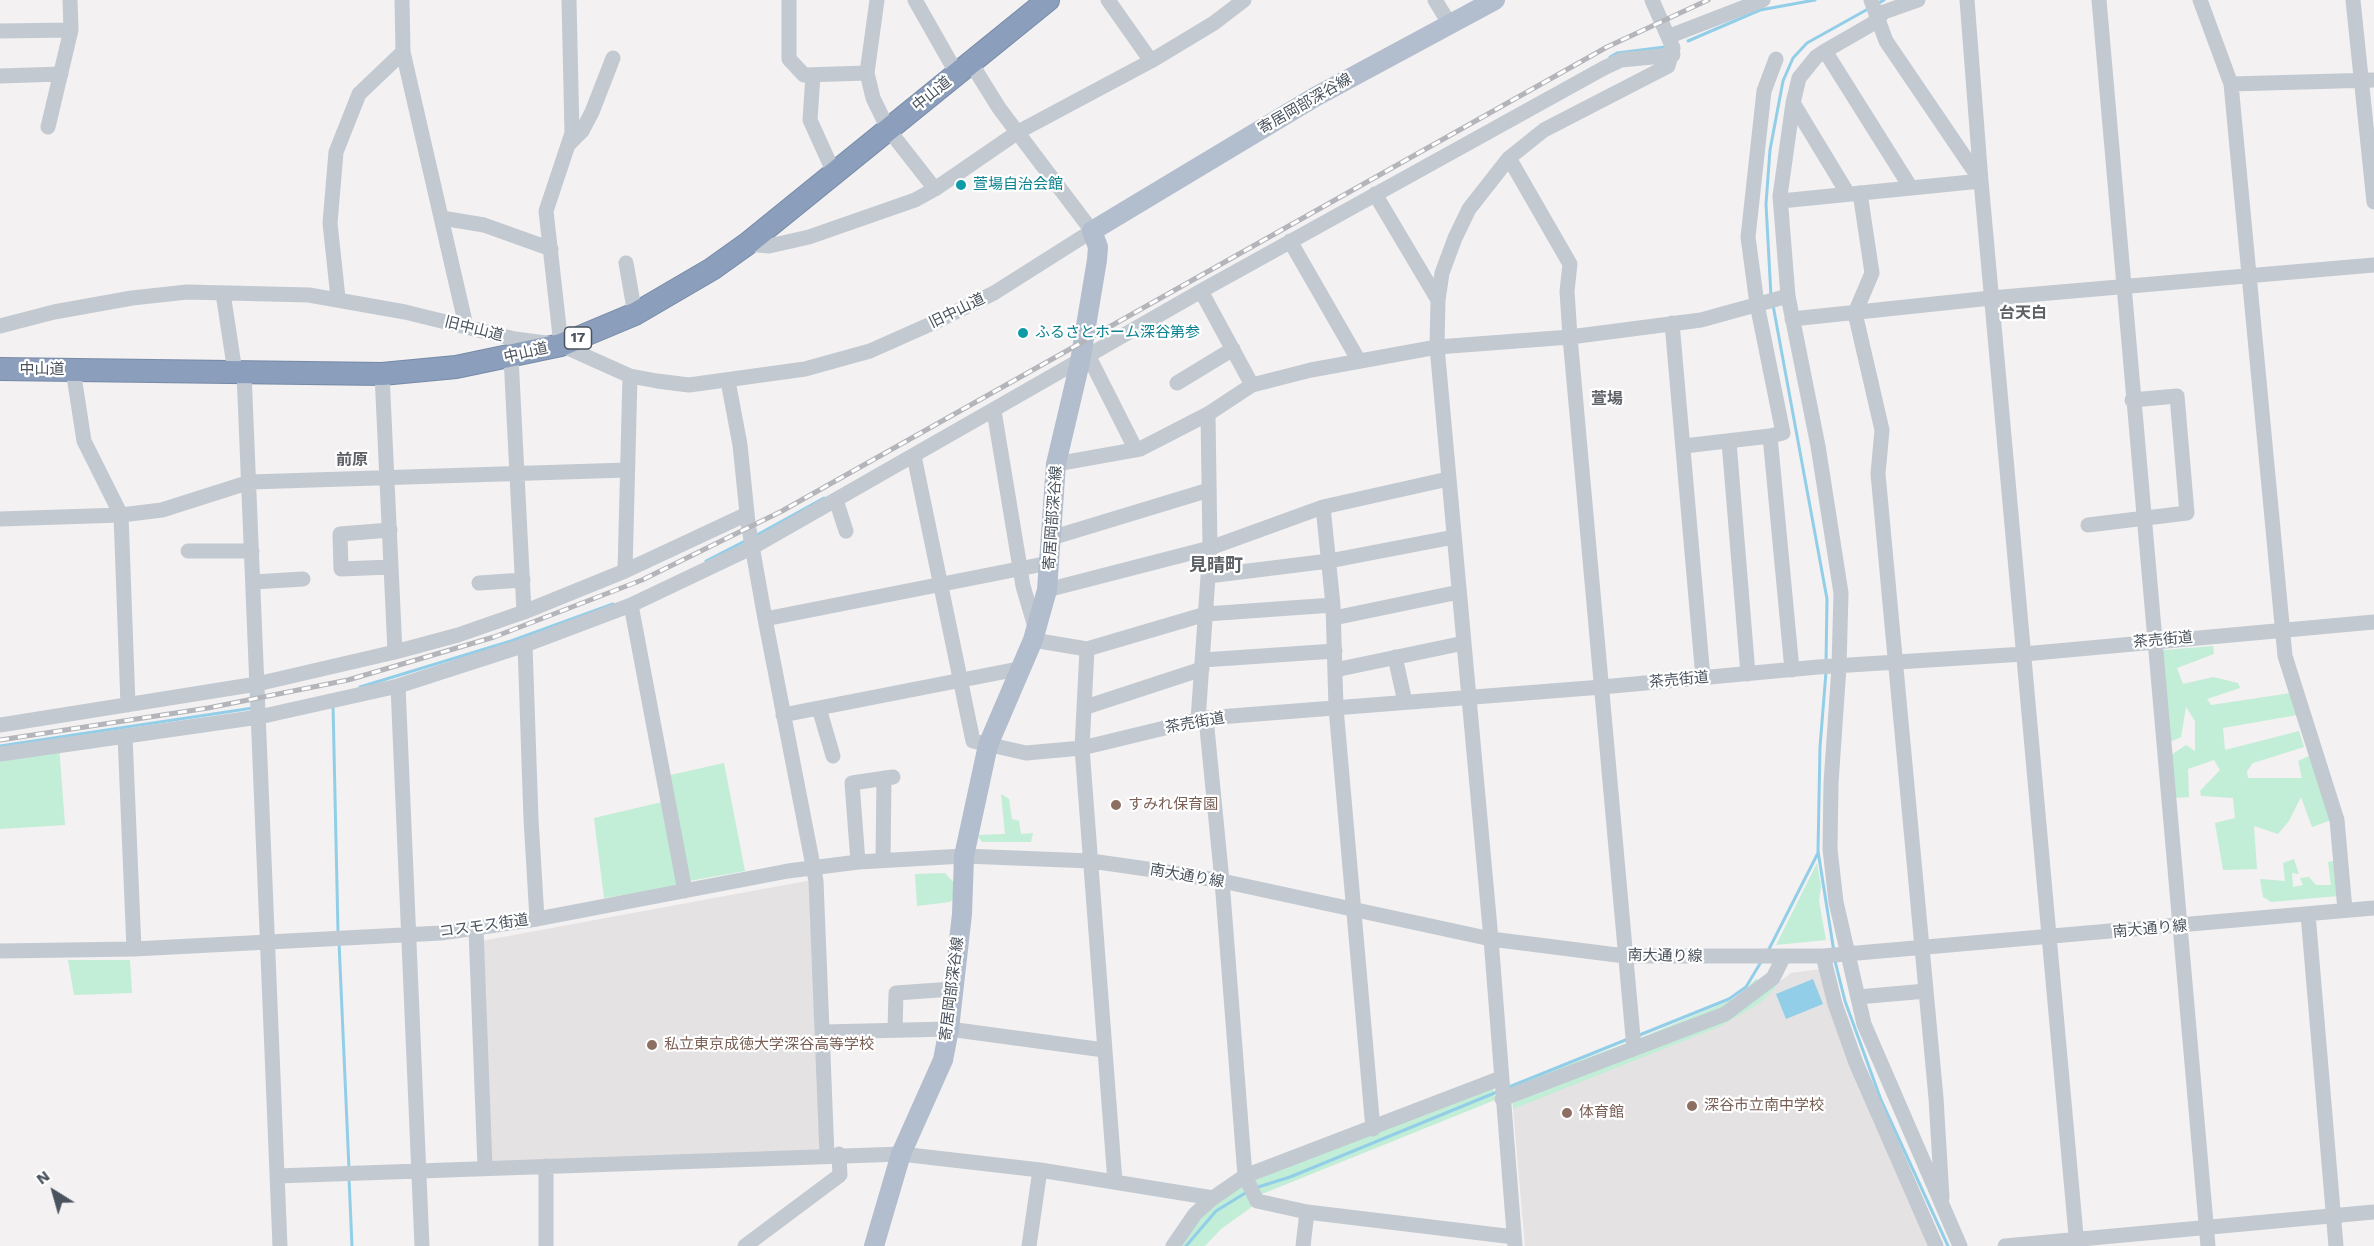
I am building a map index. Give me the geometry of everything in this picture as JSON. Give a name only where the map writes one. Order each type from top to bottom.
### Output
[{"type":"highway","name":"中山道","points":[[0,369],[382,374],[456,367],[561,345],[635,314],[678,290],[747,244],[1048,0]]},
{"type":"main road","name":"寄居岡部深谷線","points":[[874,1246],[901,1154],[943,1060],[949,1029],[962,914],[964,856],[988,745],[1034,635],[1047,590],[1056,464],[1084,360],[1098,260],[1098,248],[1092,231],[1315,97],[1495,0]]},
{"type":"street","points":[[48,127],[71,30],[70,0]]},
{"type":"street","points":[[402,0],[403,52],[465,326]]},
{"type":"street","points":[[561,345],[546,211],[572,134],[569,0]]},
{"type":"street","points":[[789,0],[789,59],[804,75],[867,73]]},
{"type":"street","points":[[877,0],[867,73],[873,98],[888,129],[935,189]]},
{"type":"street","points":[[915,0],[964,69],[1018,132],[1092,231]]},
{"type":"street","points":[[1108,0],[1151,61]]},
{"type":"street","points":[[747,244],[769,246],[809,237],[915,200],[935,189],[1018,132],[1151,61],[1214,23],[1245,0]]},
{"type":"street","points":[[1435,0],[1449,23]]},
{"type":"street","points":[[1208,414],[1209,548],[1202,665],[1202,719],[1222,882],[1246,1179],[1257,1201],[1307,1212],[1515,1241],[1491,939],[1437,347],[1438,300],[1442,273],[1469,209],[1509,158],[1544,130],[1663,71],[1673,55],[1670,36],[1652,0]]},
{"type":"street","points":[[1670,36],[1763,0]]},
{"type":"street","points":[[1874,8],[1894,8],[1918,0]]},
{"type":"street","points":[[1966,0],[2077,1242]]},
{"type":"street","points":[[2099,0],[2122,287],[2156,640],[2208,1246]]},
{"type":"street","points":[[2200,0],[2231,84],[2247,276],[2285,656],[2337,820],[2346,910]]},
{"type":"street","points":[[2353,0],[2367,81],[2374,202]]},
{"type":"street","points":[[1874,8],[1861,32],[1816,57],[1799,78],[1792,104],[1781,201],[1785,297],[1792,319],[1819,456],[1841,593],[1831,783],[1830,849],[1836,902],[1864,1024],[1933,1209],[1936,1246]]},
{"type":"street","points":[[1874,8],[1886,41],[1911,82],[1981,181]]},
{"type":"street","points":[[0,31],[71,30]]},
{"type":"street","points":[[1825,51],[1911,188]]},
{"type":"street","points":[[338,298],[330,223],[336,152],[359,94],[403,52]]},
{"type":"street","points":[[0,754],[259,717],[398,686],[525,645],[631,605],[753,547],[1290,241],[1621,60],[1673,55]]},
{"type":"street","points":[[569,144],[582,130],[592,112],[613,58]]},
{"type":"street","points":[[1684,446],[1729,442],[1783,432],[1748,237],[1764,91],[1776,59]]},
{"type":"street","points":[[0,76],[61,74]]},
{"type":"street","points":[[813,75],[810,120],[834,173]]},
{"type":"street","points":[[2231,84],[2367,81]]},
{"type":"street","points":[[1792,104],[1854,193],[1872,273],[1855,313],[1882,430],[1878,474],[1943,1178],[1933,1209]]},
{"type":"street","points":[[1509,158],[1570,264],[1567,291],[1570,336],[1634,1048]]},
{"type":"street","points":[[1781,201],[1981,181]]},
{"type":"street","points":[[1375,194],[1438,300]]},
{"type":"street","points":[[442,218],[484,225],[551,249]]},
{"type":"street","name":"旧中山道","points":[[0,326],[123,299],[187,292],[309,295],[338,298],[515,339],[561,345],[630,376],[689,385],[806,369],[870,351],[985,298],[1092,231]]},
{"type":"street","points":[[1290,241],[1359,362]]},
{"type":"street","points":[[626,263],[635,314]]},
{"type":"street","points":[[1792,319],[1992,298],[2374,265]]},
{"type":"street","points":[[1201,291],[1252,385]]},
{"type":"street","points":[[223,293],[239,372],[250,482],[280,1246]]},
{"type":"street","points":[[1056,464],[1136,450],[1208,414],[1252,385],[1437,347],[1570,336],[1701,320],[1785,297]]},
{"type":"street","points":[[1672,323],[1702,678]]},
{"type":"street","points":[[1177,383],[1233,349]]},
{"type":"street","points":[[510,357],[524,612]]},
{"type":"street","points":[[1084,360],[1136,450]]},
{"type":"street","points":[[73,370],[84,441],[121,515],[128,705]]},
{"type":"street","points":[[382,374],[394,652]]},
{"type":"street","points":[[626,571],[630,376]]},
{"type":"street","points":[[728,381],[740,445],[747,514],[765,619],[814,867],[833,1155],[840,1175],[745,1246]]},
{"type":"street","points":[[2088,525],[2187,513],[2176,396],[2132,400]]},
{"type":"street","points":[[994,411],[1020,569],[1034,635],[1087,649],[1206,614],[1334,611],[1459,592]]},
{"type":"street","points":[[1770,436],[1792,670]]},
{"type":"street","points":[[1729,442],[1748,674]]},
{"type":"street","points":[[914,456],[973,741],[988,745]]},
{"type":"street","points":[[0,519],[121,515],[162,510],[250,482],[627,470]]},
{"type":"street","points":[[1047,590],[1209,548],[1323,507],[1448,479]]},
{"type":"street","points":[[1051,538],[1209,490]]},
{"type":"street","points":[[836,500],[846,531]]},
{"type":"street","points":[[1323,507],[1334,611],[1336,708],[1373,1129]]},
{"type":"street","points":[[0,725],[257,684],[458,635],[524,612],[626,571],[747,514]]},
{"type":"street","points":[[390,530],[340,534],[341,569],[391,567]]},
{"type":"street","points":[[1208,576],[1329,561],[1454,537]]},
{"type":"street","points":[[188,551],[252,551]]},
{"type":"street","points":[[765,619],[1049,563]]},
{"type":"street","points":[[253,582],[303,579]]},
{"type":"street","points":[[479,583],[523,580]]},
{"type":"street","points":[[631,605],[685,891]]},
{"type":"street","name":"茶売街道","points":[[988,745],[1026,753],[1082,748],[1202,719],[1818,667],[1896,664],[2024,654],[2156,640],[2374,622]]},
{"type":"street","points":[[1335,670],[1464,643]]},
{"type":"street","points":[[525,645],[537,919]]},
{"type":"street","points":[[1087,649],[1086,707],[1082,748],[1115,1182]]},
{"type":"street","points":[[1086,707],[1202,665],[1335,651]]},
{"type":"street","points":[[1395,657],[1405,702]]},
{"type":"street","points":[[783,715],[1018,669]]},
{"type":"street","points":[[398,686],[422,1246]]},
{"type":"street","points":[[819,708],[833,756]]},
{"type":"street","points":[[125,736],[134,949]]},
{"type":"street","points":[[858,862],[852,783],[888,778],[883,860]]},
{"type":"street","name":"コスモス街道","points":[[0,951],[134,949],[409,935],[477,929],[814,867],[883,860],[964,856]]},
{"type":"street","name":"南大通り線","points":[[964,856],[1091,861],[1222,882],[1354,912],[1491,939],[1626,956],[1823,956],[2374,908]]},
{"type":"street","points":[[2308,914],[2336,1246]]},
{"type":"street","points":[[477,929],[485,1167]]},
{"type":"street","points":[[1502,1099],[1725,1014],[1773,978],[1784,956]]},
{"type":"street","points":[[1823,956],[1835,1004],[1856,1063],[1933,1209],[1960,1246]]},
{"type":"street","points":[[895,1030],[896,993],[953,989]]},
{"type":"street","points":[[1858,997],[1926,992]]},
{"type":"street","points":[[824,1032],[949,1029],[1104,1050]]},
{"type":"street","points":[[1856,1063],[1877,1054]]},
{"type":"street","points":[[1173,1246],[1195,1214],[1213,1198],[1246,1179],[1501,1078]]},
{"type":"street","points":[[277,1176],[418,1169],[901,1154],[1040,1170],[1213,1198]]},
{"type":"street","points":[[546,1166],[546,1246]]},
{"type":"street","points":[[1029,1246],[1040,1170]]},
{"type":"street","points":[[1303,1246],[1307,1212]]},
{"type":"street","points":[[2005,1246],[2077,1242],[2207,1227],[2374,1212]]},
{"type":"shaded area","name":"私立東京成徳大学深谷高等学校","points":[[812,880],[823,1150],[494,1165],[490,1159],[481,941]]},
{"type":"shaded area","name":"深谷市立南中学校","points":[[1821,969],[1931,1246],[1525,1246],[1513,1110],[1515,1101],[1750,1004],[1791,973]]},
{"type":"green space","points":[[2213,646],[2214,654],[2177,668],[2183,684],[2213,677],[2238,683],[2240,688],[2207,699],[2211,705],[2291,693],[2297,715],[2223,728],[2225,750],[2299,731],[2304,747],[2253,763],[2247,771],[2248,778],[2302,778],[2298,761],[2311,755],[2331,820],[2312,827],[2301,797],[2289,821],[2278,834],[2254,826],[2257,869],[2223,870],[2215,823],[2235,818],[2233,798],[2201,796],[2200,791],[2220,770],[2214,760],[2188,769],[2189,797],[2175,798],[2171,755],[2186,745],[2195,751],[2195,721],[2186,707],[2181,737],[2170,742],[2160,654],[2164,650]]},
{"type":"green space","points":[[59,745],[65,825],[0,829],[0,754]]},
{"type":"green space","points":[[724,763],[745,871],[689,881],[666,776]]},
{"type":"green space","points":[[1001,794],[1009,799],[1012,819],[1019,821],[1021,834],[1033,833],[1031,842],[982,842],[977,835],[1005,834]]},
{"type":"green space","points":[[662,802],[678,887],[604,898],[594,818]]},
{"type":"green space","points":[[2294,859],[2299,874],[2292,873],[2293,887],[2303,885],[2300,878],[2309,877],[2316,885],[2331,885],[2328,862],[2337,860],[2338,896],[2271,902],[2263,897],[2260,879],[2285,881],[2283,863]]},
{"type":"green space","points":[[1817,863],[1821,886],[1819,901],[1826,940],[1776,945]]},
{"type":"green space","points":[[945,873],[956,885],[955,897],[950,902],[917,906],[915,874]]},
{"type":"green space","points":[[68,960],[130,960],[132,993],[74,995]]},
{"type":"green space","points":[[1756,979],[1776,987],[1760,1003],[1721,1026],[1513,1109],[1511,1086],[1640,1038],[1736,998]]},
{"type":"green space","points":[[1493,1086],[1495,1100],[1257,1196],[1253,1206],[1221,1229],[1205,1246],[1177,1246],[1217,1200],[1247,1183]]},
{"type":"water","points":[[1813,979],[1823,1004],[1786,1019],[1776,994]]},
{"type":"waterway","points":[[1688,41],[1760,10],[1815,0]]},
{"type":"waterway","points":[[1877,4],[1884,0]]},
{"type":"waterway","points":[[1771,296],[1766,204],[1770,150],[1783,81],[1793,58],[1807,43],[1868,9]]},
{"type":"waterway","points":[[1610,57],[1617,53],[1665,47]]},
{"type":"waterway","points":[[1773,305],[1827,599],[1826,663]]},
{"type":"waterway","points":[[755,536],[824,498]]},
{"type":"waterway","points":[[706,561],[745,541]]},
{"type":"waterway","points":[[360,687],[511,641],[613,604]]},
{"type":"waterway","points":[[1826,672],[1820,747],[1818,851],[1834,952]]},
{"type":"waterway","points":[[333,705],[338,932]]},
{"type":"waterway","points":[[0,746],[253,708]]},
{"type":"waterway","points":[[1768,951],[1818,853]]},
{"type":"waterway","points":[[339,942],[349,1169]]},
{"type":"waterway","points":[[1835,961],[1845,1001],[1881,1100],[1948,1246]]},
{"type":"waterway","points":[[1637,1036],[1729,999],[1746,987],[1761,962]]},
{"type":"waterway","points":[[1509,1087],[1628,1039]]},
{"type":"waterway","points":[[1255,1188],[1290,1177],[1497,1092]]},
{"type":"waterway","points":[[349,1178],[352,1246]]},
{"type":"waterway","points":[[1186,1246],[1216,1211],[1247,1192]]},
{"type":"railway","points":[[0,740],[208,708],[348,680],[494,637],[642,580],[782,511],[1607,47],[1708,0]]},
{"type":"place","name":"萱場自治会館","points":[[961,185]]},
{"type":"place","name":"ふるさとホーム深谷第参","points":[[1023,333]]},
{"type":"place","name":"すみれ保育園","points":[[1116,805]]},
{"type":"place","name":"私立東京成徳大学深谷高等学校","points":[[652,1045]]},
{"type":"place","name":"深谷市立南中学校","points":[[1692,1106]]},
{"type":"place","name":"体育館","points":[[1567,1113]]},
{"type":"district","name":"台天白","points":[[2023,313]]},
{"type":"district","name":"萱場","points":[[1607,399]]},
{"type":"district","name":"前原","points":[[352,460]]},
{"type":"district","name":"見晴町","points":[[1216,566]]}]
